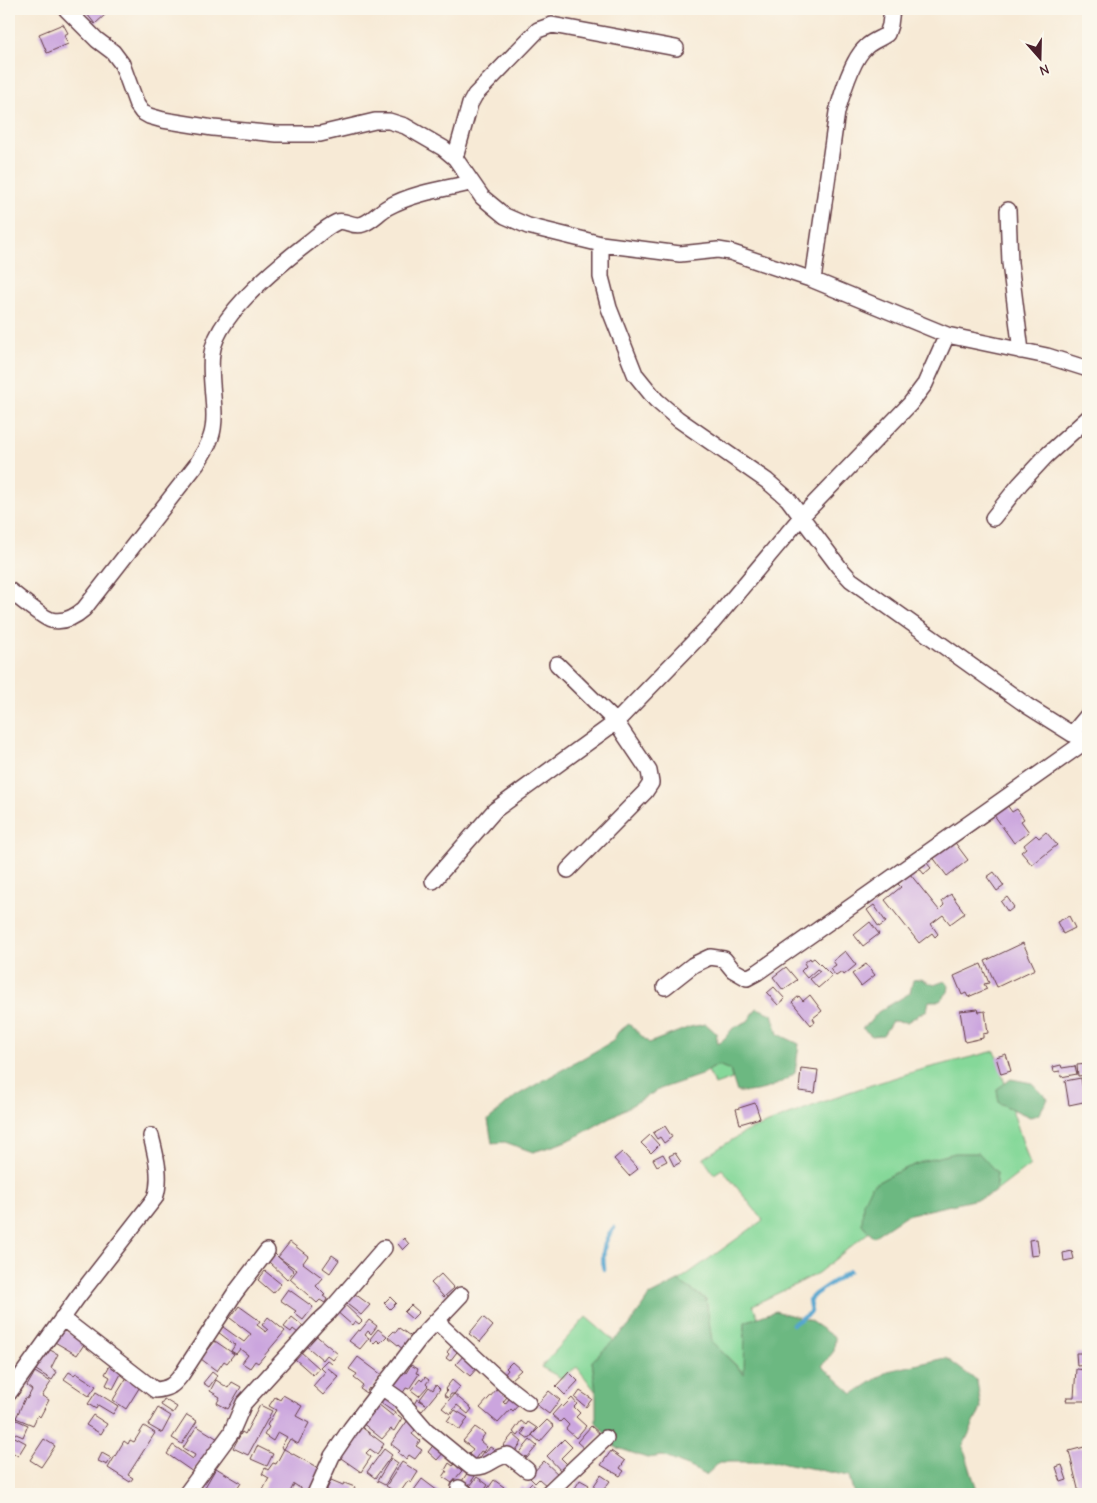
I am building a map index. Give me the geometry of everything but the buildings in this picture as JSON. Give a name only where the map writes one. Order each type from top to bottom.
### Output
[{"type":"street","points":[[66,9],[97,40],[113,52],[122,64],[137,105],[142,112],[150,116],[213,128],[285,134],[320,134],[375,120],[389,121],[404,126],[443,148],[455,158],[482,197],[505,216],[528,226],[601,244],[680,254],[718,250],[730,252],[813,280],[947,335],[1047,356],[1088,369]]},
{"type":"street","points":[[813,280],[837,112],[842,94],[857,56],[872,41],[887,34],[892,9]]},
{"type":"street","points":[[455,158],[470,104],[475,95],[538,30],[546,26],[552,25],[676,48]]},
{"type":"street","points":[[9,590],[50,620],[74,617],[84,609],[197,464],[205,451],[212,436],[214,420],[211,366],[212,351],[218,336],[250,292],[288,258],[337,222],[341,221],[357,226],[409,197],[471,183]]},
{"type":"street","points":[[1008,210],[1010,263],[1021,350]]},
{"type":"street","points":[[601,244],[601,277],[609,308],[634,374],[656,400],[678,419],[767,481],[788,499],[851,580],[1028,708],[1087,741],[758,972],[747,978],[733,970],[724,959],[710,957],[693,965],[665,987]]},
{"type":"street","points":[[433,880],[495,810],[616,722],[713,622],[802,516],[910,404],[925,384],[947,335]]},
{"type":"street","points":[[993,518],[1020,484],[1059,444],[1088,418]]},
{"type":"street","points":[[557,664],[616,722],[649,771],[651,783],[645,792],[568,870]]},
{"type":"street","points":[[1072,734],[1088,715]]},
{"type":"street","points":[[9,1393],[62,1318],[155,1198],[159,1187],[156,1156],[151,1136]]},
{"type":"street","points":[[186,1494],[231,1433],[244,1402],[328,1313],[384,1248]]},
{"type":"street","points":[[62,1318],[155,1390],[165,1389],[173,1386],[182,1374],[235,1293],[267,1251]]},
{"type":"street","points":[[315,1494],[332,1456],[351,1428],[420,1338],[461,1295]]},
{"type":"street","points":[[436,1321],[505,1385],[528,1403]]},
{"type":"street","points":[[383,1388],[400,1400],[426,1430],[471,1467],[480,1468],[488,1466],[499,1456],[508,1455],[527,1470]]},
{"type":"street","points":[[548,1494],[606,1438]]},
{"type":"green space","points":[[921,979],[934,985],[945,981],[949,986],[948,992],[940,1001],[929,1001],[927,1010],[907,1022],[892,1021],[883,1035],[872,1036],[862,1028],[878,1012],[910,993],[913,980]]},
{"type":"green space","points":[[757,1008],[772,1014],[778,1034],[799,1044],[795,1073],[782,1082],[761,1090],[737,1092],[730,1070],[718,1065],[701,1075],[660,1089],[574,1138],[556,1145],[533,1152],[505,1142],[492,1143],[488,1120],[516,1096],[613,1041],[618,1032],[629,1024],[649,1043],[690,1027],[706,1024],[716,1033],[718,1044],[733,1028],[748,1021]]},
{"type":"green space","points":[[995,1051],[1005,1084],[997,1089],[999,1103],[1012,1109],[1030,1165],[995,1192],[997,1173],[924,1161],[895,1173],[871,1186],[862,1224],[869,1232],[818,1273],[753,1305],[758,1317],[745,1322],[745,1374],[712,1342],[706,1299],[678,1281],[763,1220],[722,1169],[714,1174],[703,1158],[745,1132],[849,1092],[916,1071]]},
{"type":"green space","points":[[718,1065],[730,1070],[732,1079],[715,1085],[708,1071]]},
{"type":"green space","points":[[1011,1079],[1032,1083],[1048,1099],[1038,1115],[1030,1117],[999,1103],[997,1089]]},
{"type":"green space","points":[[955,1153],[979,1153],[997,1173],[995,1192],[982,1198],[906,1215],[873,1237],[862,1224],[863,1203],[871,1186],[895,1173],[924,1161]]},
{"type":"green space","points":[[678,1281],[706,1299],[712,1342],[744,1374],[745,1322],[775,1311],[809,1320],[835,1338],[834,1351],[822,1366],[853,1394],[888,1371],[946,1358],[977,1381],[981,1408],[963,1446],[978,1494],[854,1494],[849,1476],[780,1462],[720,1462],[706,1475],[663,1456],[647,1458],[615,1447],[596,1422],[596,1392],[592,1361],[629,1326],[649,1296]]},
{"type":"green space","points":[[586,1317],[614,1341],[592,1361],[596,1392],[577,1367],[561,1378],[541,1367]]},
{"type":"waterway","points":[[604,1269],[604,1247],[614,1228]]},
{"type":"waterway","points":[[793,1324],[811,1312],[809,1300],[815,1294],[849,1271]]}]
